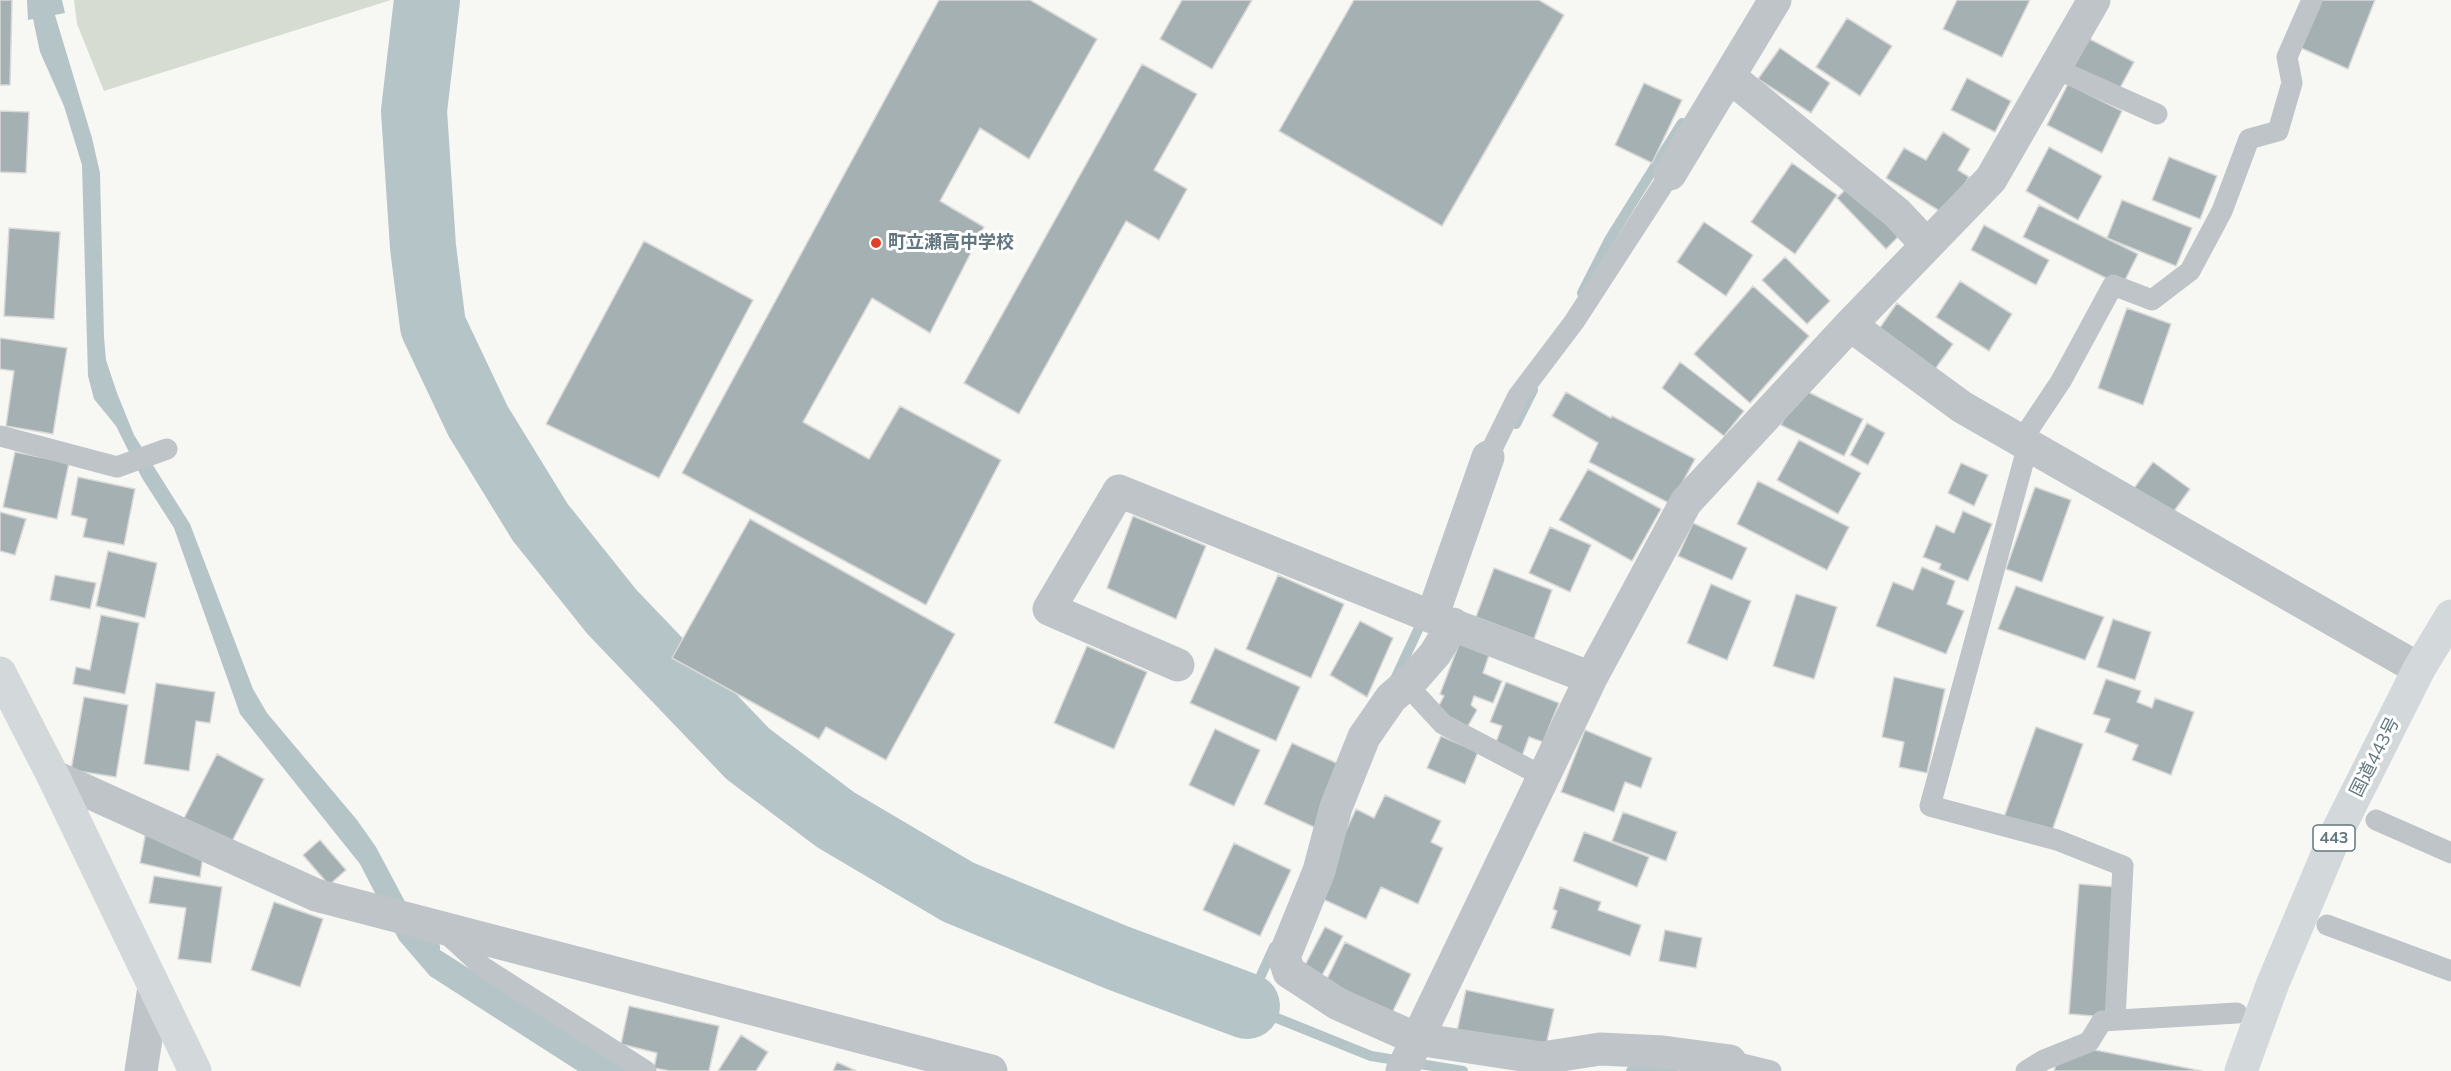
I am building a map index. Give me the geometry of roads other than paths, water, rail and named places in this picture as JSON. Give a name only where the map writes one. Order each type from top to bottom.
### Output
[{"type":"main road","name":"国道443号","points":[[2241,1071],[2273,983],[2335,836],[2419,669],[2450,621]]},
{"type":"main road","points":[[0,673],[9,707],[53,776],[195,1071]]},
{"type":"street","points":[[1670,174],[1775,0]]},
{"type":"street","points":[[1401,1071],[1591,678],[1686,502],[1850,325],[1990,179],[2094,0]]},
{"type":"street","points":[[1730,77],[1897,213],[1927,245]]},
{"type":"street","points":[[1850,325],[1962,407],[2419,669]]},
{"type":"street","points":[[1488,457],[1442,620],[1435,654],[1391,698],[1364,737],[1336,807],[1319,871],[1284,957],[1289,972],[1338,1004],[1417,1039],[1542,1058],[1600,1049],[1663,1052],[1730,1061]]},
{"type":"street","points":[[1178,665],[1049,609],[1119,491],[1591,678]]},
{"type":"street","points":[[53,776],[316,895],[991,1071]]},
{"type":"street","points":[[141,1071],[154,987]]},
{"type":"lane","points":[[2115,1019],[2123,866],[2057,840],[1930,806],[2024,443],[2061,381],[2113,285],[2152,300],[2190,271],[2222,211],[2249,140],[2278,131],[2292,83],[2287,57],[2312,0]]},
{"type":"lane","points":[[2055,68],[2157,114]]},
{"type":"lane","points":[[1488,457],[1518,396],[1574,322],[1670,174]]},
{"type":"lane","points":[[0,436],[117,467],[167,449]]},
{"type":"lane","points":[[1406,684],[1443,724],[1544,777]]},
{"type":"lane","points":[[2376,820],[2451,853]]},
{"type":"lane","points":[[2327,925],[2451,972]]},
{"type":"lane","points":[[438,927],[483,968],[646,1071]]},
{"type":"lane","points":[[2026,1071],[2044,1060],[2089,1042],[2102,1021],[2237,1013]]},
{"type":"lane","points":[[1730,1061],[1771,1071]]},
{"type":"waterway","points":[[427,0],[414,111],[423,247],[433,326],[478,421],[540,522],[612,612],[748,754],[836,820],[958,892],[1118,958],[1247,1006]]},
{"type":"waterway","points":[[1582,293],[1609,240],[1682,123]]},
{"type":"waterway","points":[[1516,424],[1533,390]]},
{"type":"waterway","points":[[1395,679],[1424,617]]},
{"type":"waterway","points":[[1274,947],[1247,1006],[1371,1056],[1463,1071]]},
{"type":"waterway","points":[[1631,1071],[1661,1069],[1673,1071]]},
{"type":"place","name":"町立瀬高中学校","points":[[876,243]]}]
